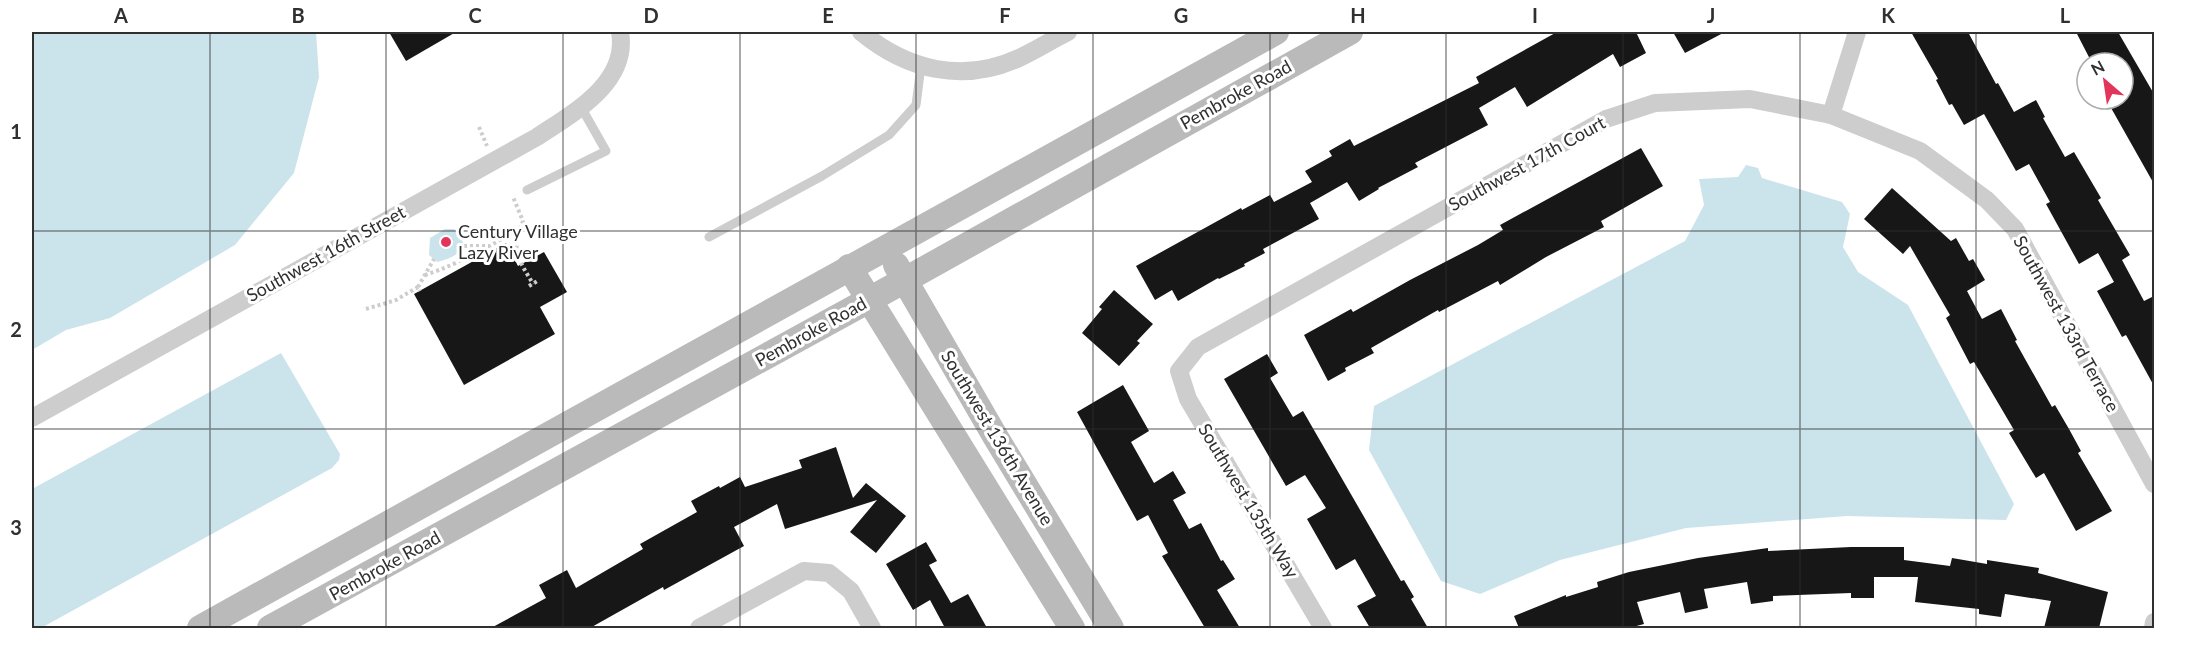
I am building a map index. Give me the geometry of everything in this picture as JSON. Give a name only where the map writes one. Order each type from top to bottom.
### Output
[{"type":"main road","name":"Pembroke Road","points":[[200,628],[1276,32]]},
{"type":"main road","name":"Pembroke Road","points":[[270,628],[869,300],[1350,32]]},
{"type":"main road","name":"Southwest 136th Avenue","points":[[885,247],[995,436],[1111,628]]},
{"type":"main road","name":"Southwest 136th Avenue","points":[[849,267],[1072,628]]},
{"type":"street","name":"Southwest 16th Street","points":[[32,418],[504,156],[581,107],[611,78],[622,43],[620,32]]},
{"type":"street","points":[[861,32],[896,56],[921,66],[935,70],[977,71],[1018,58],[1068,32]]},
{"type":"street","points":[[1830,115],[1857,32]]},
{"type":"street","name":"Southwest 17th Court","points":[[1179,371],[1198,347],[1606,119],[1655,103],[1750,99],[1830,115]]},
{"type":"street","name":"Southwest 133rd Terrace","points":[[1830,115],[1920,151],[1987,200],[2015,229],[2154,484]]},
{"type":"street","name":"Southwest 135th Way","points":[[1179,371],[1188,399],[1323,628]]},
{"type":"street","points":[[699,628],[804,571],[829,573],[851,591],[872,628]]},
{"type":"street","points":[[2153,628],[2154,622]]},
{"type":"lane","points":[[709,237],[822,176],[889,135],[916,105],[921,66]]},
{"type":"lane","points":[[527,190],[606,151],[581,107]]},
{"type":"path","points":[[479,127],[488,147]]},
{"type":"path","points":[[512,193],[523,221],[516,241],[518,257],[531,285],[539,280]]},
{"type":"path","points":[[464,246],[490,246],[520,227]]},
{"type":"path","points":[[425,275],[443,269],[474,252],[478,246]]},
{"type":"path","points":[[366,309],[396,300],[419,289],[434,259]]},
{"type":"water","points":[[32,32],[316,32],[319,77],[294,173],[235,245],[110,318],[66,330],[32,350]]},
{"type":"water","points":[[1746,165],[1758,168],[1762,178],[1842,202],[1850,214],[1843,247],[1858,272],[1908,305],[2014,504],[2006,520],[1847,516],[1686,528],[1560,560],[1480,594],[1441,581],[1369,450],[1374,406],[1685,241],[1704,205],[1699,179],[1738,177]]},
{"type":"water","name":"Century Village Lazy River","points":[[445,229],[454,229],[461,236],[464,246],[452,257],[437,262],[429,255],[430,238]]},
{"type":"water","points":[[281,353],[340,454],[339,460],[332,468],[41,628],[32,628],[32,489]]},
{"type":"building","points":[[389,32],[456,32],[406,61]]},
{"type":"building","points":[[1557,32],[1636,32],[1646,53],[1620,67],[1613,54],[1527,107],[1515,87],[1479,108],[1488,125],[1415,163],[1418,167],[1359,201],[1347,182],[1310,203],[1319,219],[1263,249],[1265,253],[1244,264],[1245,266],[1218,278],[1178,301],[1172,290],[1155,300],[1136,266],[1241,208],[1242,210],[1270,195],[1274,202],[1312,182],[1305,171],[1332,156],[1329,151],[1350,139],[1354,146],[1479,83],[1476,77]]},
{"type":"building","points":[[1673,32],[1725,32],[1685,53]]},
{"type":"building","points":[[1911,32],[1968,32],[2014,112],[2036,100],[2045,117],[2043,118],[2065,157],[2074,152],[2101,198],[2098,200],[2130,255],[2122,260],[2144,301],[2154,296],[2154,386],[2126,335],[2122,337],[2097,291],[2114,282],[2098,253],[2079,264],[2046,204],[2050,202],[2029,164],[2016,171],[1984,114],[1964,125],[1952,104],[1949,105],[1936,80],[1938,79]]},
{"type":"building","points":[[2076,32],[2118,32],[2129,51],[2086,51]]},
{"type":"building","points":[[2135,61],[2154,94],[2154,184],[2113,111],[2135,111]]},
{"type":"building","points":[[1641,148],[1663,186],[1601,221],[1604,227],[1546,257],[1500,285],[1498,281],[1439,312],[1438,310],[1371,348],[1374,353],[1345,368],[1346,371],[1328,381],[1304,335],[1351,309],[1353,312],[1478,245],[1503,230],[1500,225]]},
{"type":"building","points":[[1892,188],[1951,241],[1956,238],[1969,261],[1973,259],[1985,280],[1967,291],[1982,319],[2001,309],[2017,340],[2015,341],[2052,407],[2055,405],[2069,429],[2081,451],[2078,453],[2112,511],[2076,531],[2044,473],[2036,478],[2009,433],[2014,430],[1974,362],[1970,364],[1946,318],[1950,315],[1910,246],[1903,254],[1864,219]]},
{"type":"building","points":[[506,243],[518,266],[544,252],[567,292],[540,307],[555,334],[464,385],[414,294]]},
{"type":"building","points":[[1114,290],[1153,324],[1137,341],[1140,343],[1119,366],[1082,333],[1102,309],[1099,307]]},
{"type":"building","points":[[1267,354],[1278,373],[1270,378],[1293,417],[1303,411],[1401,581],[1404,580],[1414,597],[1411,599],[1428,628],[1370,628],[1357,606],[1376,596],[1355,559],[1336,570],[1307,519],[1326,508],[1305,475],[1286,486],[1224,379]]},
{"type":"building","points":[[1123,385],[1149,431],[1131,442],[1154,483],[1173,471],[1186,493],[1173,500],[1189,529],[1201,523],[1221,561],[1223,560],[1235,579],[1217,590],[1240,628],[1205,628],[1162,556],[1168,553],[1148,515],[1137,521],[1077,412]]},
{"type":"building","points":[[836,447],[853,498],[866,483],[906,516],[876,553],[850,532],[877,500],[785,529],[777,504],[734,527],[744,546],[664,590],[663,587],[590,628],[491,628],[546,598],[539,585],[567,570],[576,588],[643,549],[640,544],[697,512],[691,501],[719,486],[720,488],[740,477],[745,487],[802,468],[799,460]]},
{"type":"building","points":[[926,542],[937,561],[929,565],[951,603],[968,594],[987,628],[945,628],[930,600],[913,610],[886,564]]},
{"type":"building","points":[[1904,547],[1904,560],[1950,566],[1952,558],[1987,564],[1987,560],[2039,568],[2038,573],[2108,592],[2099,628],[2044,628],[2051,601],[2005,594],[2001,617],[1979,614],[1979,609],[1915,602],[1918,577],[1874,577],[1874,598],[1851,598],[1851,593],[1773,596],[1773,601],[1751,604],[1747,582],[1704,589],[1708,608],[1685,613],[1680,592],[1637,602],[1644,624],[1629,628],[1519,628],[1514,616],[1566,595],[1566,597],[1598,587],[1597,582],[1629,572],[1698,558],[1768,548],[1768,551]]},
{"type":"place","name":"Century Village Lazy River","points":[[446,242]]}]
